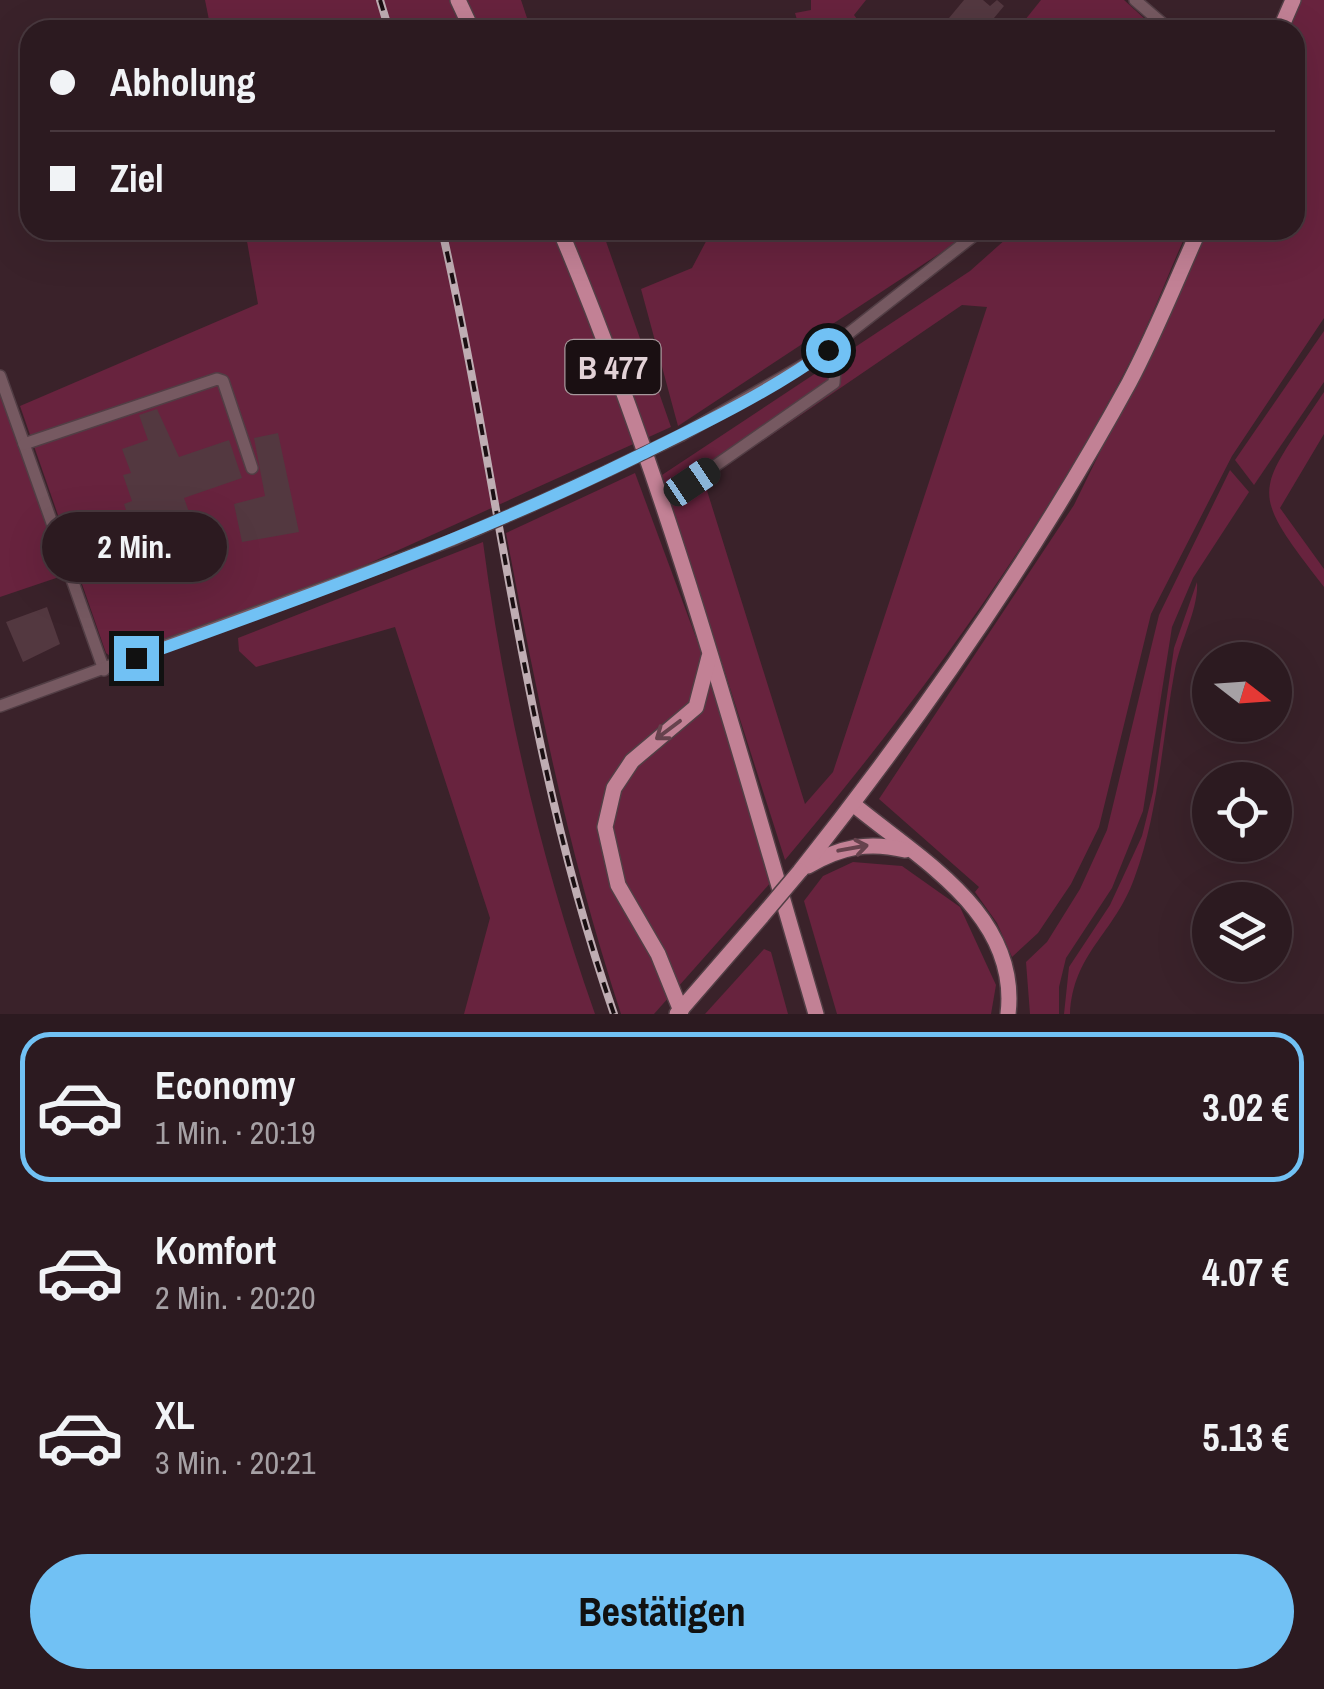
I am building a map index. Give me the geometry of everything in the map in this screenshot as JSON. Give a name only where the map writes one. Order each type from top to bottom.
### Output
[{"type":"main road","name":"B 477","points":[[564,240],[638,433],[710,648],[816,1014]]},
{"type":"main road","points":[[710,648],[703,694],[696,707],[632,760],[614,788],[604,827],[618,885],[658,954],[679,1012],[853,804],[1038,542],[1131,380],[1194,240]]},
{"type":"main road","points":[[853,804],[952,884],[992,931],[1005,964],[1008,1014]]},
{"type":"main road","points":[[800,871],[847,847],[868,844],[910,852]]},
{"type":"street","points":[[1136,0],[1159,20]]},
{"type":"street","points":[[0,706],[10,699],[104,670],[453,540],[607,472],[682,435],[828,350],[969,240]]},
{"type":"street","points":[[692,482],[834,383],[835,369],[828,350]]},
{"type":"street","points":[[0,376],[104,670]]},
{"type":"street","points":[[24,444],[217,379],[224,381],[252,468]]},
{"type":"shaded area","points":[[205,0],[521,0],[528,20],[209,20]]},
{"type":"shaded area","points":[[811,0],[866,0],[854,15],[858,20],[797,20],[795,13],[811,10]]},
{"type":"shaded area","points":[[1041,0],[1124,0],[1146,20],[1025,20]]},
{"type":"shaded area","points":[[1301,0],[1324,0],[1324,318],[1232,456],[1151,614],[1099,827],[1071,884],[1038,933],[1012,957],[997,923],[975,892],[979,887],[879,799],[1074,505],[1204,240],[1305,240],[1305,20],[1292,20]]},
{"type":"shaded area","points":[[247,240],[606,240],[671,427],[330,581],[113,658],[106,653],[20,406],[258,304]]},
{"type":"shaded area","points":[[707,240],[957,240],[678,426],[641,289],[692,268]]},
{"type":"shaded area","points":[[1005,240],[1184,240],[1132,358],[1049,503],[923,687],[785,860],[662,475],[970,271]],"holes":[[[962,305],[987,307],[833,772],[805,804],[704,481]]]},
{"type":"shaded area","points":[[1324,331],[1324,382],[1254,485],[1235,460]]},
{"type":"shaded area","points":[[0,391],[65,575],[0,597]]},
{"type":"shaded area","points":[[1324,392],[1324,434],[1280,508],[1324,569],[1324,587],[1282,528],[1269,490],[1284,452]]},
{"type":"shaded area","points":[[1230,470],[1249,492],[1193,578],[1172,627],[1143,811],[1112,888],[1066,958],[1059,987],[1059,1014],[1030,1014],[1026,962],[1047,942],[1080,889],[1107,830],[1159,615]]},
{"type":"shaded area","points":[[635,473],[715,689],[772,881],[654,1014],[621,1014],[602,955],[556,775],[506,533]]},
{"type":"shaded area","points":[[483,542],[513,722],[541,840],[595,1014],[464,1014],[490,918],[395,627],[256,667],[239,651],[238,638]]},
{"type":"shaded area","points":[[1197,582],[1195,603],[1175,669],[1155,802],[1142,854],[1126,898],[1078,975],[1070,1014],[1064,1014],[1069,967],[1110,905],[1142,836],[1153,792],[1174,648]]},
{"type":"shaded area","points":[[853,862],[902,866],[960,907],[996,985],[991,1014],[837,1014],[804,901],[823,876]]},
{"type":"shaded area","points":[[764,949],[771,952],[788,1014],[705,1014]]},
{"type":"building","points":[[964,0],[983,0],[990,6],[997,0],[1004,6],[992,20],[947,20]]},
{"type":"building","points":[[157,409],[179,457],[229,440],[242,478],[184,498],[198,537],[142,557],[124,504],[132,501],[123,475],[131,473],[122,449],[148,440],[139,415]]},
{"type":"building","points":[[278,433],[299,532],[242,542],[234,504],[265,496],[254,438]]},
{"type":"building","points":[[47,607],[60,644],[23,662],[6,622]]},
{"type":"railway","points":[[380,0],[386,20]]},
{"type":"railway","points":[[444,240],[536,723],[583,918],[614,1014]]},
{"type":"route","points":[[136,658],[330,588],[533,505],[749,400],[828,350]]}]
